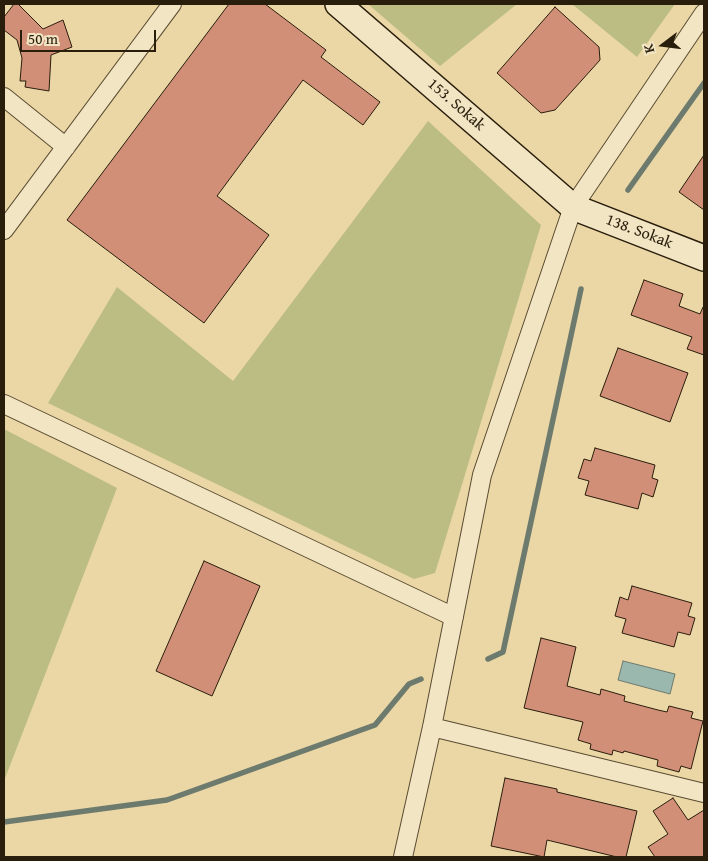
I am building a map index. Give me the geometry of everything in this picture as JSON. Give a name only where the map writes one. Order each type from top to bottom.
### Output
[{"type":"street","points":[[4,230],[172,4]]},
{"type":"street","name":"153. Sokak","points":[[338,4],[573,207]]},
{"type":"street","points":[[403,857],[432,727],[482,475],[573,207],[704,13]]},
{"type":"street","points":[[4,97],[66,147]]},
{"type":"street","name":"138. Sokak","points":[[573,207],[704,258]]},
{"type":"street","points":[[4,404],[454,617]]},
{"type":"street","points":[[432,727],[704,792]]},
{"type":"green space","points":[[368,4],[517,4],[440,66]]},
{"type":"green space","points":[[572,4],[675,4],[637,57]]},
{"type":"green space","points":[[428,121],[541,225],[435,573],[414,579],[48,403],[117,287],[233,381]]},
{"type":"green space","points":[[4,429],[117,488],[4,781]]},
{"type":"water","points":[[623,661],[675,674],[670,694],[618,680]]},
{"type":"building","points":[[14,4],[18,4],[43,29],[63,20],[72,47],[51,55],[49,91],[25,87],[26,81],[20,81],[22,58],[17,40],[4,30],[4,17]]},
{"type":"building","points":[[229,4],[265,4],[326,50],[321,57],[380,102],[363,125],[303,80],[217,196],[269,235],[204,323],[67,220]]},
{"type":"building","points":[[555,7],[599,47],[600,60],[555,110],[541,113],[497,73]]},
{"type":"building","points":[[704,155],[704,210],[679,192]]},
{"type":"building","points":[[644,280],[683,294],[679,306],[700,314],[704,308],[704,355],[687,349],[692,337],[631,315]]},
{"type":"building","points":[[618,348],[688,373],[670,422],[600,396]]},
{"type":"building","points":[[595,448],[655,465],[652,478],[658,480],[653,497],[642,493],[638,509],[585,495],[589,481],[578,478],[584,459],[591,461]]},
{"type":"building","points":[[204,561],[260,586],[212,696],[156,671]]},
{"type":"building","points":[[632,586],[692,603],[688,616],[695,618],[690,635],[678,632],[674,647],[622,633],[626,619],[615,616],[620,597],[628,600]]},
{"type":"building","points":[[541,638],[576,647],[567,686],[600,695],[601,689],[625,696],[624,701],[667,712],[669,706],[693,712],[691,718],[703,721],[691,769],[681,766],[679,772],[657,766],[658,760],[624,751],[623,753],[613,750],[612,755],[590,749],[591,744],[578,740],[583,722],[524,708]]},
{"type":"building","points":[[505,778],[557,789],[557,792],[637,811],[626,857],[617,857],[547,840],[544,857],[491,846]]},
{"type":"building","points":[[673,798],[688,820],[704,810],[704,857],[655,857],[648,847],[668,834],[653,811]]},
{"type":"waterway","points":[[628,190],[704,83]]},
{"type":"waterway","points":[[488,659],[503,652],[581,289]]},
{"type":"waterway","points":[[4,822],[167,800],[375,725],[409,684],[421,679]]}]
